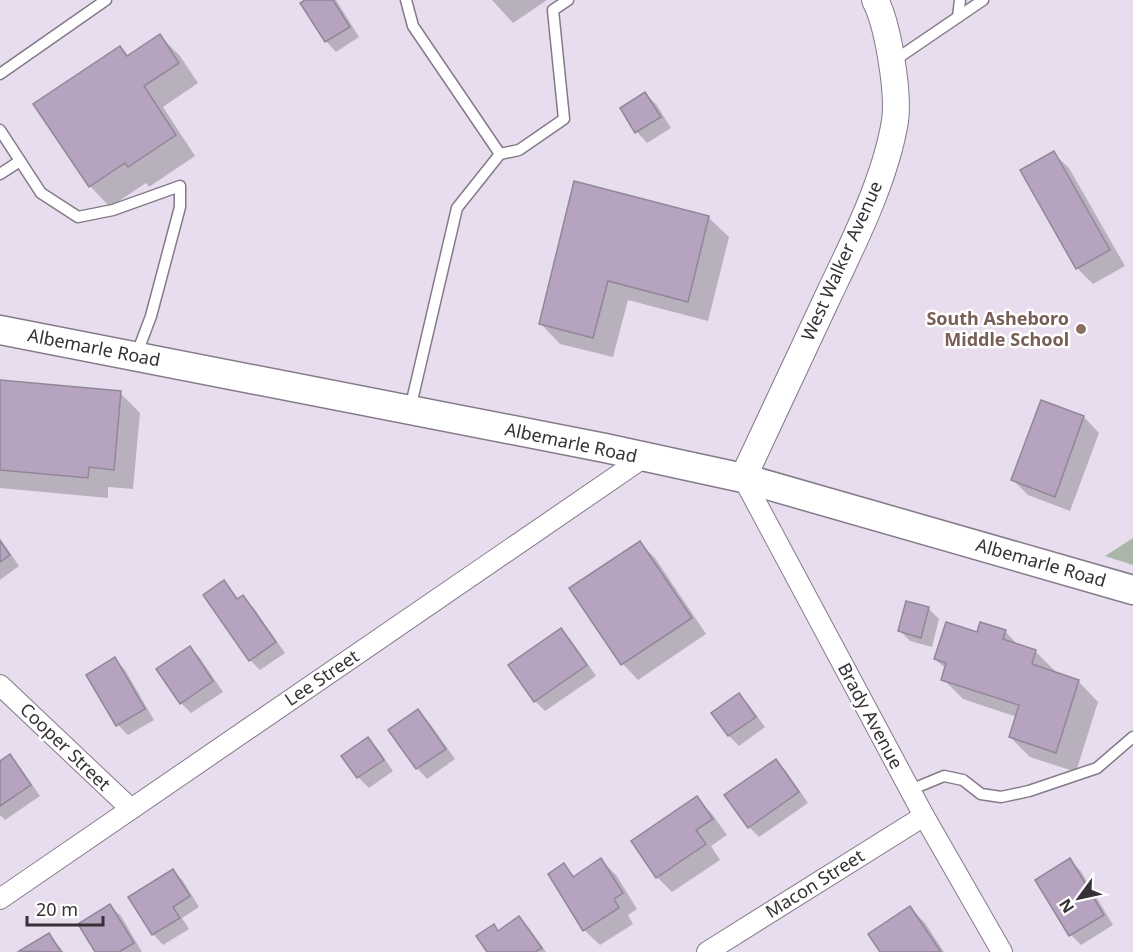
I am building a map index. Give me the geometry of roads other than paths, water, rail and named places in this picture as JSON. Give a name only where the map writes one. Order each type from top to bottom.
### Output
[{"type":"main road","name":"Albemarle Road","points":[[0,330],[742,478],[1133,590]]},
{"type":"street","name":"West Walker Avenue","points":[[742,478],[854,241],[879,180],[895,119],[891,62],[882,13],[875,0]]},
{"type":"street","name":"Lee Street","points":[[0,899],[643,458]]},
{"type":"street","name":"Brady Avenue","points":[[742,478],[924,816],[1002,952]]},
{"type":"street","name":"Cooper Street","points":[[0,685],[131,809]]},
{"type":"street","name":"Macon Street","points":[[707,952],[924,816]]},
{"type":"lane","points":[[0,74],[106,0]]},
{"type":"lane","points":[[406,0],[413,26],[500,154]]},
{"type":"lane","points":[[410,411],[457,208],[500,154],[519,150],[564,119],[553,10],[568,0]]},
{"type":"lane","points":[[958,17],[960,0]]},
{"type":"lane","points":[[891,62],[983,0]]},
{"type":"lane","points":[[0,130],[41,193],[78,217],[112,210],[180,186],[180,207],[151,316],[136,357]]},
{"type":"lane","points":[[0,174],[20,161]]},
{"type":"lane","points":[[910,790],[945,776],[963,780],[981,794],[1001,797],[1097,768],[1133,737]]},
{"type":"place","name":"South Asheboro Middle School","points":[[1081,329]]}]
